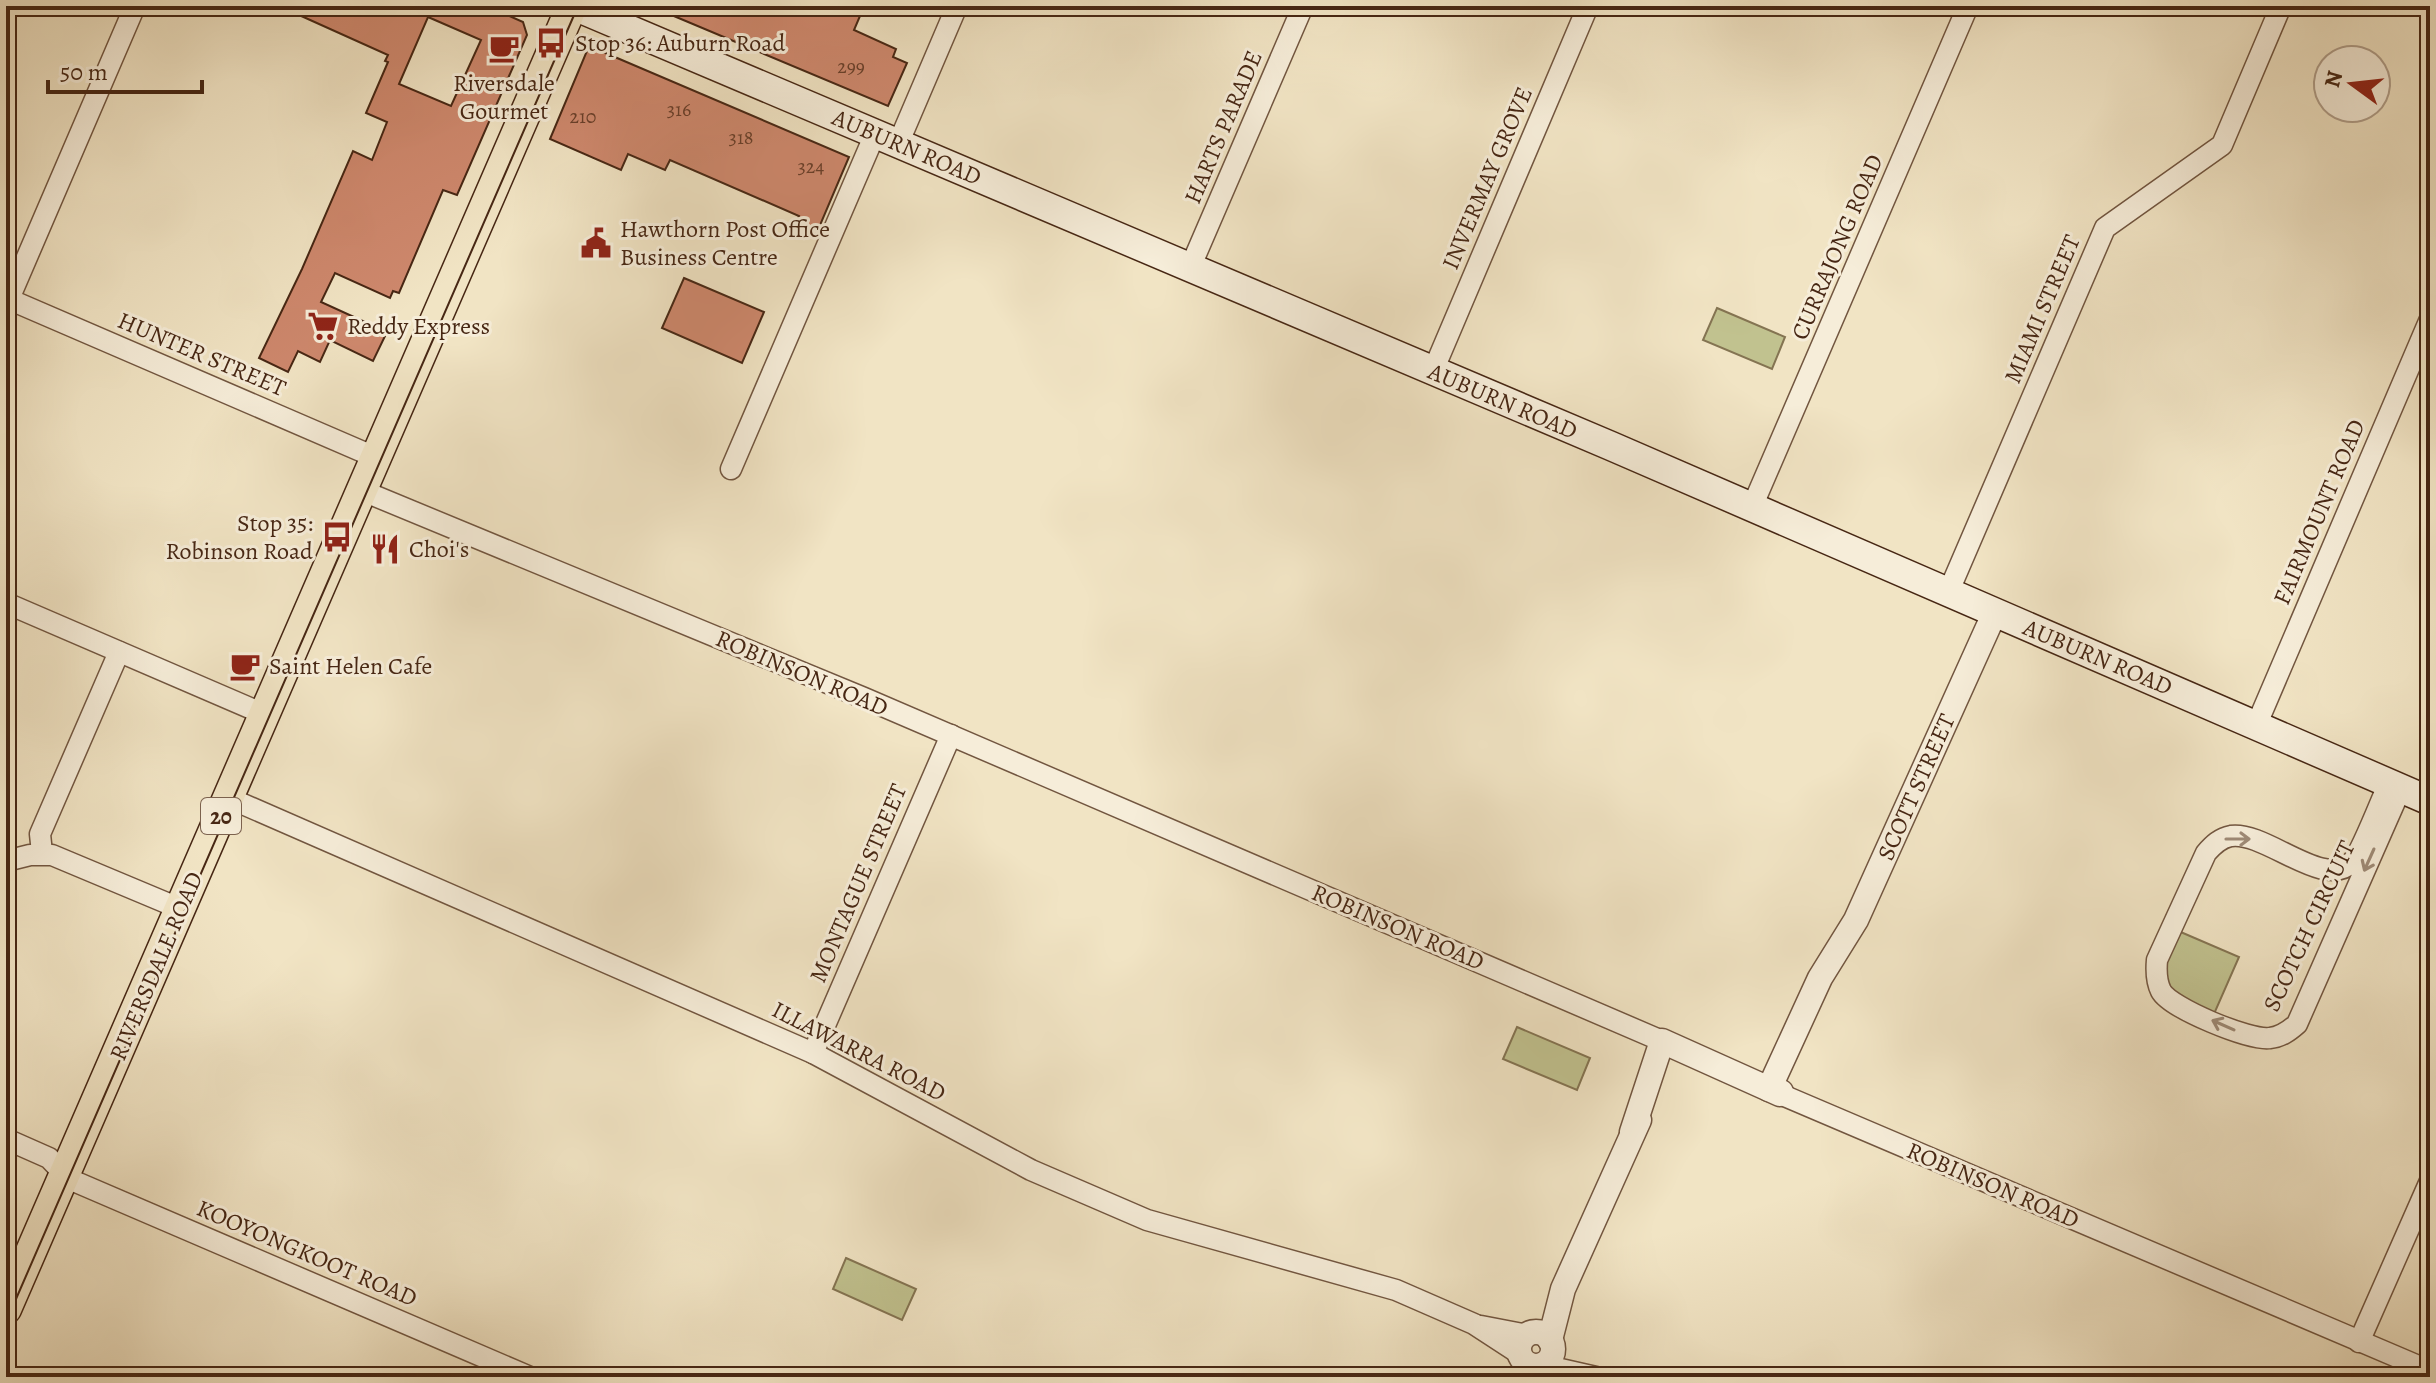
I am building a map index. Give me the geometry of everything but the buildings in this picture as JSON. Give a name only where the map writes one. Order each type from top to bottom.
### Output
[{"type":"main road","name":"AUBURN ROAD","points":[[573,6],[1752,507],[2430,801]]},
{"type":"main road","name":"RIVERSDALE ROAD","points":[[6,1309],[573,6]]},
{"type":"street","points":[[8,299],[135,6]]},
{"type":"street","points":[[731,469],[887,139],[957,6]]},
{"type":"street","name":"HARTS PARADE","points":[[1190,268],[1303,6]]},
{"type":"street","name":"INVERMAY GROVE","points":[[1433,371],[1588,6]]},
{"type":"street","name":"CURRAJONG ROAD","points":[[1752,507],[1968,6]]},
{"type":"street","name":"MIAMI STREET","points":[[1948,593],[2105,228],[2219,149],[2281,6]]},
{"type":"street","name":"HUNTER STREET","points":[[8,299],[377,458]]},
{"type":"street","name":"FAIRMOUNT ROAD","points":[[2256,726],[2430,319]]},
{"type":"street","name":"ROBINSON ROAD","points":[[363,491],[951,735],[1774,1092],[2430,1371]]},
{"type":"street","points":[[6,603],[266,715]]},
{"type":"street","name":"SCOTT STREET","points":[[1774,1092],[1829,981],[1832,960],[1856,920],[1995,612]]},
{"type":"street","points":[[42,853],[42,828],[119,652]]},
{"type":"street","name":"MONTAGUE STREET","points":[[813,1053],[951,735]]},
{"type":"street","name":"SCOTCH CIRCUIT","points":[[2395,786],[2297,1024],[2271,1038],[2252,1038],[2172,1003],[2161,993],[2156,976],[2157,960],[2206,853],[2217,842],[2232,836],[2250,838],[2323,869],[2339,870],[2354,861],[2395,786]]},
{"type":"street","name":"ILLAWARRA ROAD","points":[[229,798],[813,1053],[1031,1170],[1147,1220],[1396,1290],[1474,1324],[1534,1355],[1591,1375]]},
{"type":"street","points":[[6,861],[42,853],[62,858],[181,909]]},
{"type":"street","points":[[1534,1355],[1671,1045]]},
{"type":"street","name":"KOOYONGKOOT ROAD","points":[[6,1139],[49,1158],[69,1179],[530,1377]]},
{"type":"street","points":[[2359,1342],[2430,1181]]},
{"type":"green space","points":[[1717,308],[1785,337],[1772,369],[1703,340]]},
{"type":"green space","points":[[2176,930],[2239,957],[2214,1014],[2169,993],[2162,967]]},
{"type":"green space","points":[[1517,1027],[1590,1058],[1577,1090],[1503,1059]]},
{"type":"green space","points":[[846,1258],[916,1289],[902,1320],[833,1289]]},
{"type":"tram line","points":[[6,1322],[578,6]]},
{"type":"place","name":"Stop 36: Auburn Road","points":[[551,43]]},
{"type":"place","name":"Riversdale Gourmet","points":[[504,48]]},
{"type":"place","name":"Hawthorn Post Office Business Centre","points":[[596,243]]},
{"type":"place","name":"Reddy Express","points":[[323,326]]},
{"type":"place","name":"Stop 35: Robinson Road","points":[[337,537]]},
{"type":"place","name":"Choi's","points":[[385,549]]},
{"type":"place","name":"Saint Helen Cafe","points":[[245,666]]}]
